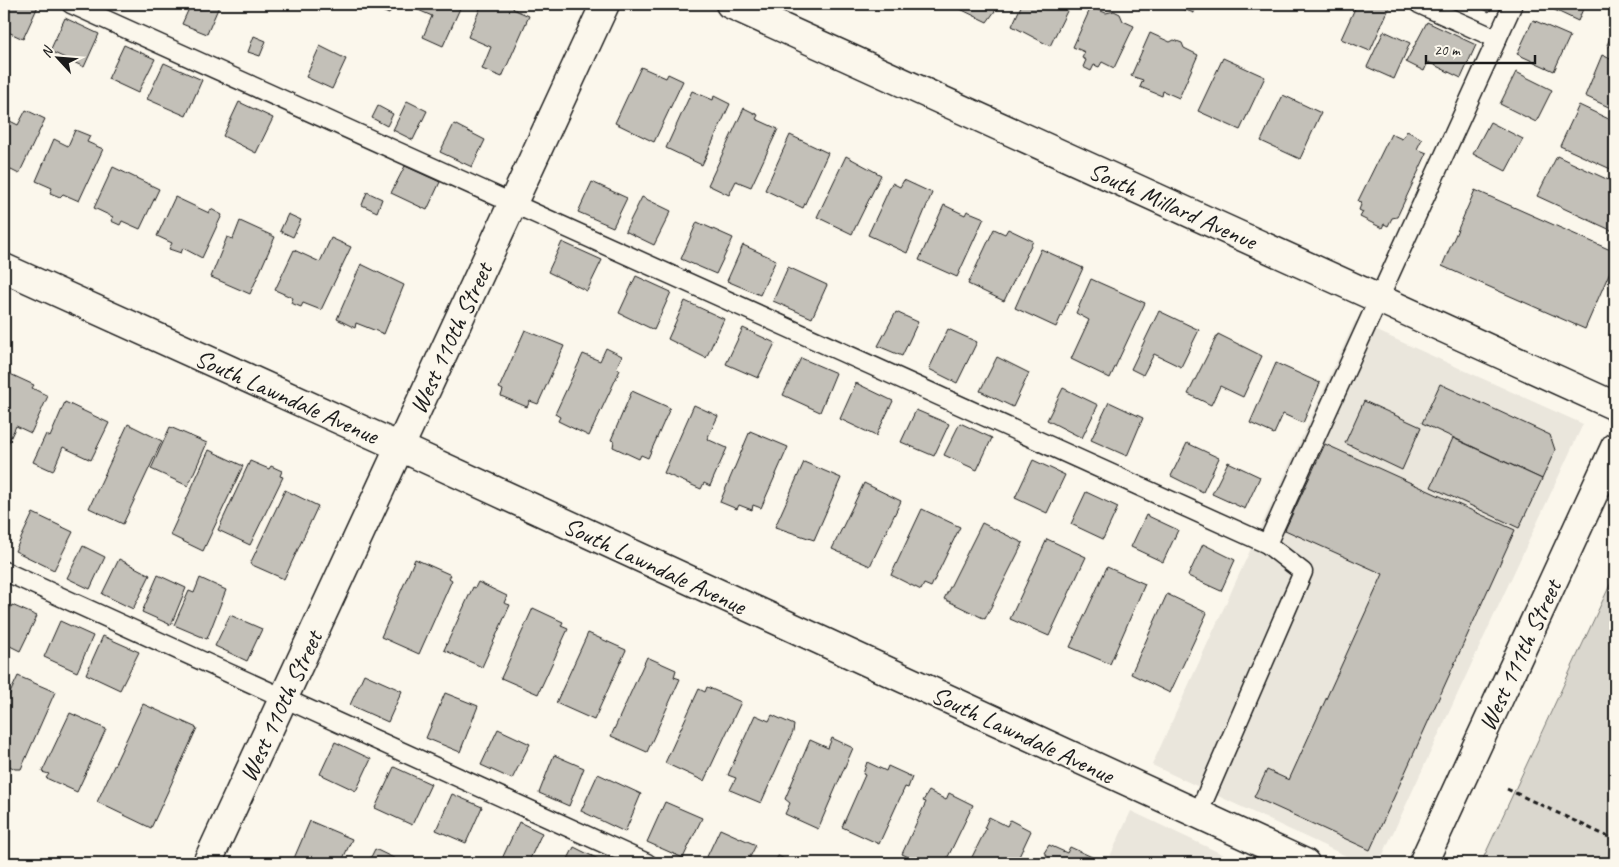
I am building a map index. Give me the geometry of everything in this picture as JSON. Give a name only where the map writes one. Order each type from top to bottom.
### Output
[{"type":"street","name":"West 110th Street","points":[[207,863],[605,4]]},
{"type":"street","name":"South Millard Avenue","points":[[730,4],[1615,406]]},
{"type":"street","name":"South Lawndale Avenue","points":[[4,268],[400,447],[1198,814],[1298,862]]},
{"type":"street","name":"West 111th Street","points":[[1423,863],[1615,447]]},
{"type":"lane","points":[[71,4],[1267,544],[1303,572],[1198,814]]},
{"type":"lane","points":[[1419,4],[1497,39]]},
{"type":"lane","points":[[1267,544],[1513,4]]},
{"type":"lane","points":[[4,571],[647,863]]},
{"type":"path","points":[[1507,789],[1615,840]]},
{"type":"shaded area","points":[[1355,321],[1583,424],[1379,863],[1361,863],[1152,765]]},
{"type":"shaded area","points":[[1615,574],[1615,863],[1481,863]]},
{"type":"shaded area","points":[[1131,811],[1241,863],[1107,863]]},
{"type":"building","points":[[10,4],[39,4],[23,39],[4,30],[4,17]]},
{"type":"building","points":[[191,4],[220,4],[207,34],[182,24]]},
{"type":"building","points":[[365,4],[393,4],[389,14]]},
{"type":"building","points":[[410,4],[462,4],[443,46],[423,37],[432,16],[409,6]]},
{"type":"building","points":[[482,4],[515,4],[513,9],[529,16],[502,77],[482,69],[491,47],[468,37]]},
{"type":"building","points":[[950,4],[1000,4],[987,22]]},
{"type":"building","points":[[1022,4],[1062,4],[1069,7],[1050,46],[1012,26]]},
{"type":"building","points":[[1168,4],[1197,4],[1194,13]]},
{"type":"building","points":[[1258,4],[1273,4],[1271,9]]},
{"type":"building","points":[[1357,4],[1391,4],[1370,51],[1341,39]]},
{"type":"building","points":[[1474,4],[1494,4],[1489,12]]},
{"type":"building","points":[[1542,4],[1585,4],[1578,21]]},
{"type":"building","points":[[1091,7],[1106,13],[1114,11],[1120,14],[1123,21],[1134,26],[1114,68],[1102,62],[1099,67],[1094,65],[1091,71],[1083,67],[1086,60],[1082,58],[1085,52],[1073,47]]},
{"type":"building","points":[[65,18],[99,34],[84,67],[50,51]]},
{"type":"building","points":[[1533,20],[1570,36],[1554,71],[1517,54]]},
{"type":"building","points":[[1427,22],[1476,45],[1461,78],[1428,62],[1424,71],[1406,62]]},
{"type":"building","points":[[1615,27],[1615,49],[1607,45]]},
{"type":"building","points":[[1384,31],[1410,43],[1394,79],[1367,67]]},
{"type":"building","points":[[1150,33],[1170,42],[1174,40],[1182,43],[1184,48],[1198,55],[1179,98],[1163,91],[1162,96],[1140,87],[1143,80],[1131,76]]},
{"type":"building","points":[[254,36],[266,41],[260,56],[248,52]]},
{"type":"building","points":[[124,45],[155,59],[138,93],[108,79]]},
{"type":"building","points":[[320,46],[346,59],[332,89],[306,77]]},
{"type":"building","points":[[1602,55],[1615,61],[1615,110],[1585,96]]},
{"type":"building","points":[[1223,58],[1265,77],[1240,130],[1198,111]]},
{"type":"building","points":[[164,63],[202,80],[186,116],[147,99]]},
{"type":"building","points":[[641,67],[666,78],[668,74],[683,81],[654,142],[615,123]]},
{"type":"building","points":[[1516,72],[1552,90],[1536,122],[1500,104]]},
{"type":"building","points":[[692,91],[713,100],[714,96],[730,104],[702,165],[666,148]]},
{"type":"building","points":[[1283,95],[1321,113],[1300,159],[1261,141]]},
{"type":"building","points":[[407,101],[427,111],[413,140],[393,130]]},
{"type":"building","points":[[239,102],[273,118],[256,153],[223,136]]},
{"type":"building","points":[[1579,105],[1615,122],[1615,171],[1560,146]]},
{"type":"building","points":[[378,106],[393,114],[387,126],[372,118]]},
{"type":"building","points":[[744,108],[758,115],[756,119],[778,129],[751,187],[736,181],[729,195],[708,185]]},
{"type":"building","points":[[26,110],[45,119],[19,174],[5,167],[4,169],[4,118],[18,125]]},
{"type":"building","points":[[1490,122],[1523,139],[1506,171],[1473,154]]},
{"type":"building","points":[[454,124],[485,140],[472,167],[440,152]]},
{"type":"building","points":[[75,130],[90,136],[87,142],[103,149],[79,201],[63,194],[60,197],[50,193],[52,188],[36,181],[54,139],[68,146]]},
{"type":"building","points":[[1407,131],[1422,139],[1417,149],[1427,153],[1397,217],[1392,218],[1388,226],[1384,224],[1382,228],[1360,217],[1363,212],[1359,210],[1362,202],[1358,201],[1391,134],[1402,139]]},
{"type":"building","points":[[790,135],[828,153],[803,208],[765,190]]},
{"type":"building","points":[[846,156],[881,175],[852,234],[817,217]]},
{"type":"building","points":[[1557,156],[1615,183],[1615,232],[1537,196]]},
{"type":"building","points":[[405,166],[440,182],[427,210],[391,193]]},
{"type":"building","points":[[113,167],[159,189],[140,229],[122,221],[120,225],[111,221],[113,217],[94,208]]},
{"type":"building","points":[[904,180],[932,193],[907,253],[868,235],[892,183],[900,187]]},
{"type":"building","points":[[592,182],[627,198],[613,227],[578,212]]},
{"type":"building","points":[[1475,190],[1615,252],[1615,260],[1585,329],[1442,266]]},
{"type":"building","points":[[367,192],[382,199],[377,212],[362,205]]},
{"type":"building","points":[[175,197],[209,213],[211,209],[222,215],[202,258],[183,248],[181,253],[169,249],[172,243],[157,236]]},
{"type":"building","points":[[642,197],[671,211],[654,245],[625,231]]},
{"type":"building","points":[[944,205],[965,215],[967,211],[984,218],[957,277],[919,260]]},
{"type":"building","points":[[288,214],[301,220],[293,237],[280,231]]},
{"type":"building","points":[[240,221],[275,237],[250,294],[211,277],[227,237],[233,239]]},
{"type":"building","points":[[697,222],[733,238],[716,274],[681,259]]},
{"type":"building","points":[[994,229],[1005,234],[1008,229],[1033,241],[1004,301],[968,284]]},
{"type":"building","points":[[331,238],[351,247],[321,310],[303,303],[301,307],[291,303],[293,298],[275,290],[294,250],[320,262]]},
{"type":"building","points":[[562,242],[602,260],[587,291],[548,272]]},
{"type":"building","points":[[743,245],[776,260],[760,295],[727,281]]},
{"type":"building","points":[[1041,249],[1083,268],[1056,327],[1015,308]]},
{"type":"building","points":[[361,264],[404,285],[384,334],[356,323],[355,328],[337,319]]},
{"type":"building","points":[[788,267],[827,285],[812,318],[773,301]]},
{"type":"building","points":[[636,276],[671,292],[654,330],[619,313]]},
{"type":"building","points":[[1091,279],[1145,303],[1110,378],[1071,359],[1089,320],[1076,313]]},
{"type":"building","points":[[685,301],[724,319],[706,358],[668,339]]},
{"type":"building","points":[[1159,311],[1199,330],[1181,367],[1154,354],[1143,375],[1131,369]]},
{"type":"building","points":[[896,312],[918,322],[902,356],[878,346]]},
{"type":"building","points":[[743,328],[775,343],[758,378],[726,364]]},
{"type":"building","points":[[948,329],[977,342],[957,383],[929,369]]},
{"type":"building","points":[[525,330],[564,346],[538,404],[530,401],[527,407],[501,396],[503,390],[499,388]]},
{"type":"building","points":[[1218,334],[1262,356],[1243,397],[1220,386],[1211,405],[1188,394]]},
{"type":"building","points":[[606,348],[622,356],[616,368],[620,370],[589,436],[558,421],[560,417],[555,414],[583,354],[600,361]]},
{"type":"building","points":[[997,357],[1029,373],[1013,407],[980,391]]},
{"type":"building","points":[[801,358],[836,373],[820,412],[783,395]]},
{"type":"building","points":[[1276,363],[1320,383],[1303,423],[1283,414],[1274,434],[1250,423]]},
{"type":"building","points":[[8,373],[34,385],[32,388],[48,396],[31,433],[16,426],[4,452],[4,383]]},
{"type":"building","points":[[856,383],[893,401],[876,436],[840,419]]},
{"type":"building","points":[[1440,384],[1550,435],[1555,450],[1542,479],[1422,423]]},
{"type":"building","points":[[1063,388],[1098,405],[1082,438],[1047,420]]},
{"type":"building","points":[[632,391],[670,408],[648,458],[641,455],[639,459],[613,447],[614,441],[611,440]]},
{"type":"building","points":[[1364,401],[1421,427],[1402,470],[1345,443]]},
{"type":"building","points":[[65,402],[109,423],[91,460],[63,447],[53,471],[33,462],[46,434],[50,437]]},
{"type":"building","points":[[1109,402],[1143,418],[1127,456],[1091,440]]},
{"type":"building","points":[[694,405],[718,416],[707,439],[727,448],[710,486],[704,483],[701,489],[664,473]]},
{"type":"building","points":[[916,410],[949,424],[934,456],[901,442]]},
{"type":"building","points":[[960,423],[992,438],[977,470],[944,455]]},
{"type":"building","points":[[128,424],[162,441],[123,524],[89,508]]},
{"type":"building","points":[[170,427],[207,443],[188,486],[151,469]]},
{"type":"building","points":[[750,431],[788,447],[761,508],[753,505],[752,510],[739,505],[737,509],[720,502]]},
{"type":"building","points":[[1453,438],[1542,479],[1519,528],[1431,487]]},
{"type":"building","points":[[1187,443],[1219,458],[1203,492],[1171,476]]},
{"type":"building","points":[[1325,444],[1515,530],[1370,850],[1254,797],[1267,770],[1289,780],[1383,574],[1285,530]]},
{"type":"building","points":[[209,450],[243,466],[203,551],[170,535]]},
{"type":"building","points":[[1033,460],[1065,475],[1047,513],[1015,498]]},
{"type":"building","points":[[250,461],[269,469],[271,466],[282,471],[280,476],[283,477],[250,545],[218,530]]},
{"type":"building","points":[[804,462],[841,478],[814,540],[775,527]]},
{"type":"building","points":[[1228,462],[1260,477],[1245,509],[1212,494]]},
{"type":"building","points":[[864,483],[901,501],[870,566],[832,549]]},
{"type":"building","points":[[285,490],[318,506],[284,579],[250,564]]},
{"type":"building","points":[[1086,492],[1118,507],[1103,539],[1071,524]]},
{"type":"building","points":[[4,494],[9,496],[4,508]]},
{"type":"building","points":[[922,509],[960,527],[931,587],[924,584],[921,590],[891,575]]},
{"type":"building","points":[[33,513],[73,532],[54,570],[15,551]]},
{"type":"building","points":[[1146,515],[1178,530],[1163,562],[1131,547]]},
{"type":"building","points":[[982,523],[1023,543],[985,619],[944,599]]},
{"type":"building","points":[[1047,539],[1086,557],[1049,636],[1010,619]]},
{"type":"building","points":[[1203,544],[1235,560],[1221,591],[1188,576]]},
{"type":"building","points":[[83,546],[105,557],[90,589],[67,578]]},
{"type":"building","points":[[119,559],[150,575],[133,609],[102,594]]},
{"type":"building","points":[[415,559],[451,575],[449,578],[452,580],[419,654],[381,637]]},
{"type":"building","points":[[1107,567],[1145,584],[1110,664],[1070,647]]},
{"type":"building","points":[[158,575],[186,588],[171,625],[142,612]]},
{"type":"building","points":[[200,578],[226,590],[207,639],[174,625],[189,591],[194,593]]},
{"type":"building","points":[[478,582],[507,596],[504,603],[510,605],[482,667],[444,650],[473,587],[475,588]]},
{"type":"building","points":[[1167,594],[1207,613],[1170,693],[1131,674]]},
{"type":"building","points":[[12,605],[37,616],[20,651],[4,643],[4,622]]},
{"type":"building","points":[[533,608],[563,622],[561,626],[568,629],[538,694],[501,678]]},
{"type":"building","points":[[230,615],[262,629],[247,661],[215,646]]},
{"type":"building","points":[[60,621],[93,636],[77,672],[44,657]]},
{"type":"building","points":[[588,633],[626,650],[594,720],[556,703]]},
{"type":"building","points":[[103,636],[139,652],[120,690],[86,674]]},
{"type":"building","points":[[647,657],[676,670],[674,677],[680,679],[647,752],[611,736]]},
{"type":"building","points":[[364,674],[402,691],[388,722],[350,705]]},
{"type":"building","points":[[18,676],[55,692],[21,769],[15,769],[4,763],[4,706]]},
{"type":"building","points":[[707,687],[741,702],[704,781],[665,763],[699,689],[705,692]]},
{"type":"building","points":[[445,693],[478,706],[460,752],[426,738]]},
{"type":"building","points":[[143,704],[197,728],[151,828],[97,802]]},
{"type":"building","points":[[70,713],[106,729],[77,792],[46,778],[49,774],[42,772]]},
{"type":"building","points":[[755,715],[769,721],[772,715],[794,725],[793,732],[761,803],[730,790],[736,778],[728,775]]},
{"type":"building","points":[[498,729],[530,744],[512,779],[481,765]]},
{"type":"building","points":[[832,738],[853,748],[818,829],[785,814],[790,803],[785,799],[810,740],[828,748]]},
{"type":"building","points":[[335,742],[371,759],[356,791],[320,774]]},
{"type":"building","points":[[554,755],[584,768],[569,806],[539,793]]},
{"type":"building","points":[[867,762],[886,771],[888,766],[912,777],[908,788],[905,787],[879,844],[842,827],[865,775],[863,774]]},
{"type":"building","points":[[394,767],[431,784],[412,825],[375,808]]},
{"type":"building","points":[[598,774],[641,794],[625,832],[581,811]]},
{"type":"building","points":[[929,791],[946,800],[949,793],[973,805],[945,863],[921,863],[902,854],[926,802],[923,801]]},
{"type":"building","points":[[452,794],[482,807],[466,843],[436,830]]},
{"type":"building","points":[[665,802],[702,818],[683,858],[647,842]]},
{"type":"building","points":[[989,817],[1007,826],[1010,820],[1031,831],[1016,863],[969,863],[986,829],[984,828]]},
{"type":"building","points":[[310,821],[352,839],[341,863],[292,863]]},
{"type":"building","points":[[519,822],[542,833],[528,863],[500,863]]},
{"type":"building","points":[[720,829],[756,845],[747,863],[704,863]]},
{"type":"building","points":[[1049,845],[1067,853],[1070,847],[1092,857],[1089,863],[1043,863],[1047,855],[1044,853]]},
{"type":"building","points":[[574,847],[598,859],[596,863],[566,863]]},
{"type":"building","points":[[375,849],[404,863],[368,863]]},
{"type":"building","points":[[778,856],[794,863],[774,863]]}]
